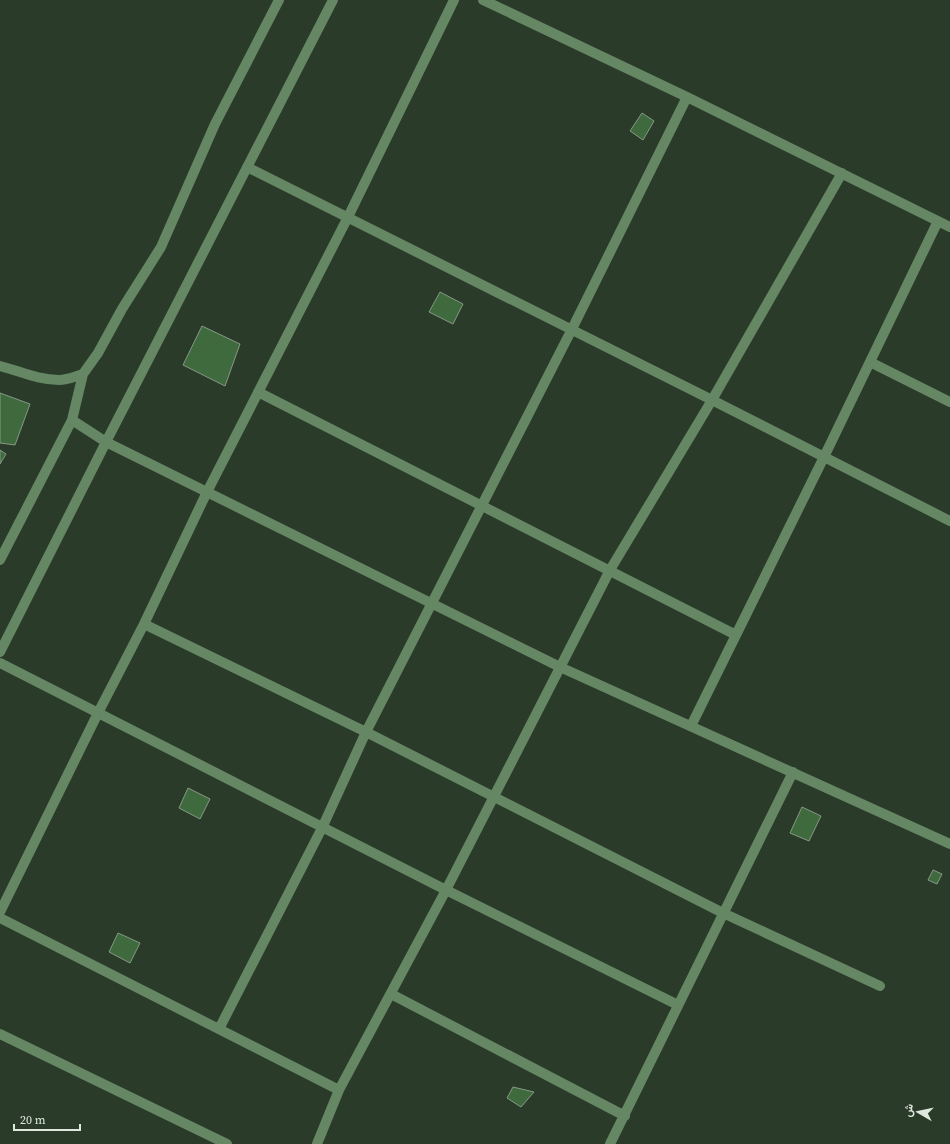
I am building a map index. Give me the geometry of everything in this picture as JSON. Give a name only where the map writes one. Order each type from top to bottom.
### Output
[{"type":"street","points":[[0,560],[72,420],[83,374],[98,353],[122,309],[161,247],[215,124],[279,0]]},
{"type":"street","points":[[0,652],[333,0]]},
{"type":"street","points":[[0,912],[98,713],[144,624],[207,492],[348,217],[454,0]]},
{"type":"street","points":[[483,0],[687,97],[950,227]]},
{"type":"street","points":[[219,1029],[322,828],[366,732],[572,329],[687,97]]},
{"type":"street","points":[[247,167],[572,329],[950,521]]},
{"type":"street","points":[[317,1144],[339,1090],[446,890],[492,797],[610,570],[712,400],[842,173]]},
{"type":"street","points":[[691,726],[824,457],[938,221]]},
{"type":"street","points":[[870,362],[950,402]]},
{"type":"street","points":[[0,366],[18,371],[37,379],[60,380],[83,374]]},
{"type":"street","points":[[258,392],[736,635]]},
{"type":"street","points":[[72,420],[106,442],[560,667],[949,842]]},
{"type":"street","points":[[144,624],[366,732],[723,913],[880,986]]},
{"type":"street","points":[[0,663],[322,828],[678,1005]]},
{"type":"street","points":[[610,1144],[793,772]]},
{"type":"street","points":[[0,918],[339,1090]]},
{"type":"street","points":[[390,994],[625,1116]]},
{"type":"street","points":[[0,1034],[227,1144]]},
{"type":"building","points":[[642,113],[654,121],[643,140],[630,131]]},
{"type":"building","points":[[440,292],[463,304],[453,324],[429,312]]},
{"type":"building","points":[[202,326],[240,344],[225,386],[183,365]]},
{"type":"building","points":[[0,393],[30,404],[15,445],[0,443]]},
{"type":"building","points":[[0,450],[6,454],[0,464]]},
{"type":"building","points":[[188,788],[210,799],[200,819],[179,808]]},
{"type":"building","points":[[802,807],[821,816],[809,841],[790,833]]},
{"type":"building","points":[[933,870],[942,874],[937,884],[928,880]]},
{"type":"building","points":[[118,933],[140,943],[130,963],[109,952]]},
{"type":"building","points":[[513,1087],[534,1092],[521,1107],[507,1098]]}]
